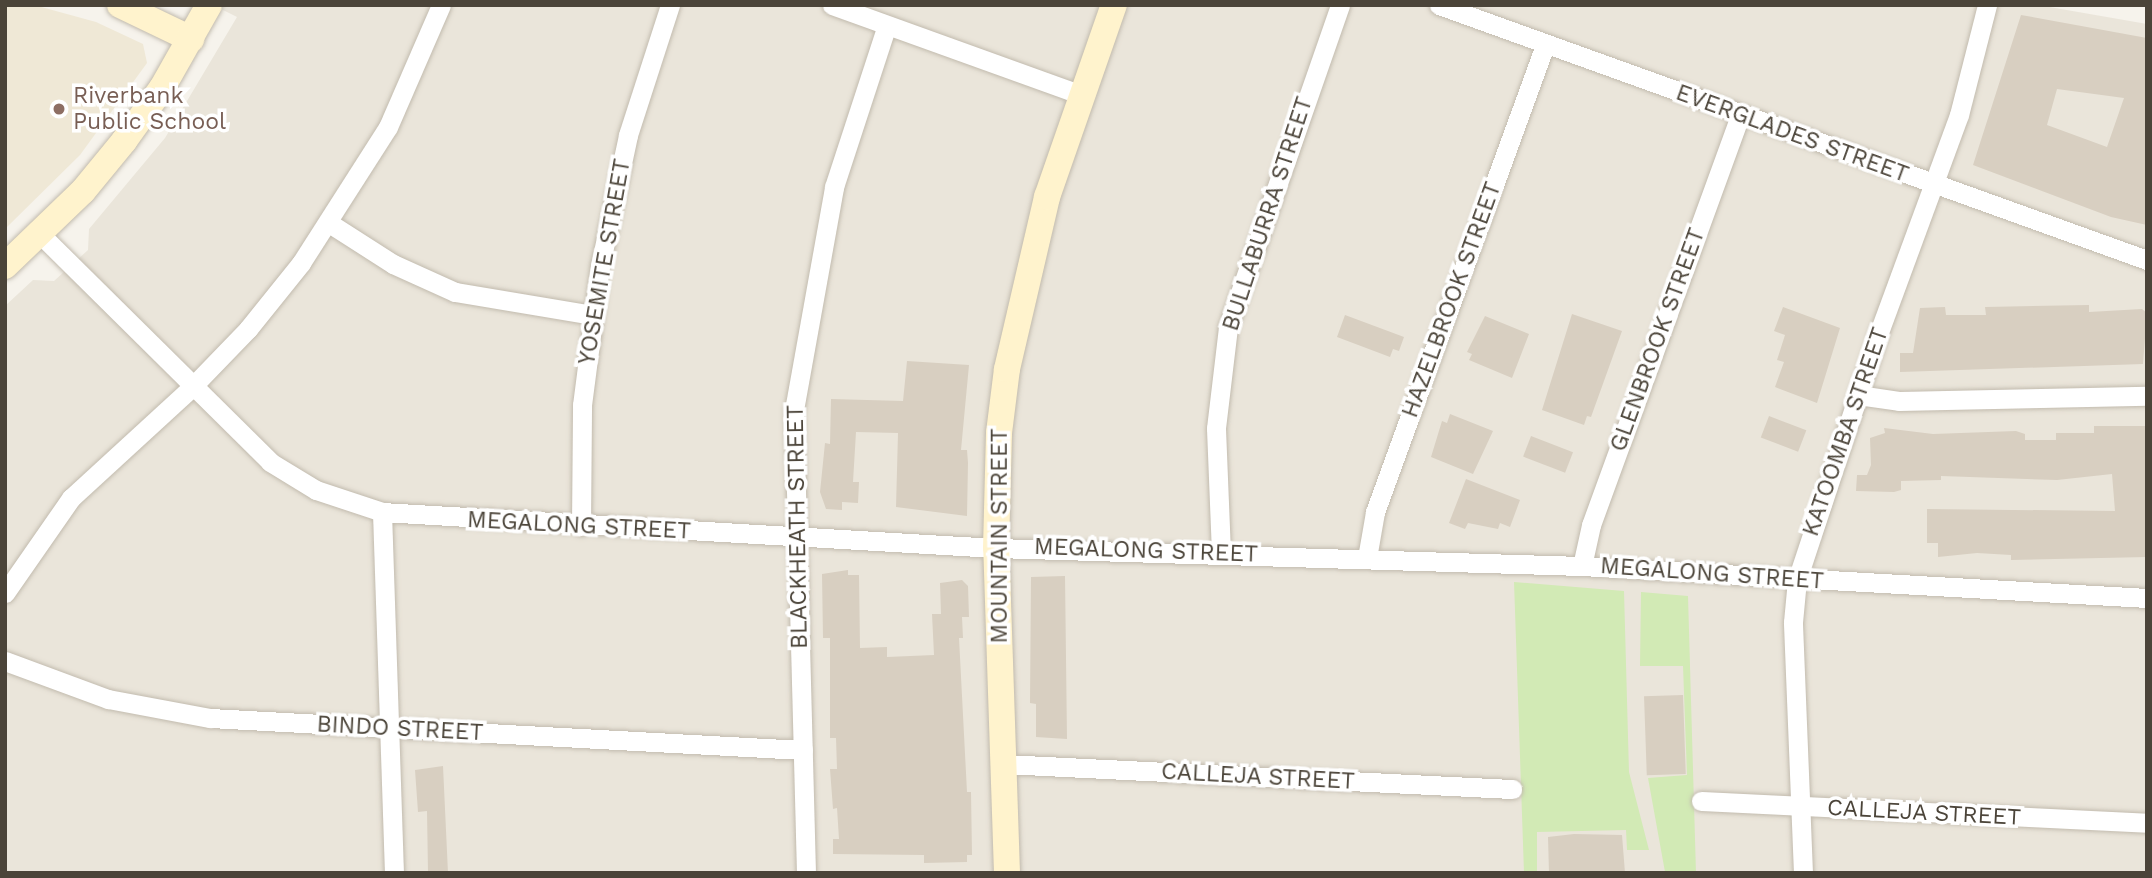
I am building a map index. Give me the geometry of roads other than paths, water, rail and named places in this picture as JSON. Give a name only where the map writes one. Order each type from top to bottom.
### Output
[{"type":"street","points":[[120,5],[191,39]]},
{"type":"street","points":[[5,265],[40,234],[124,141],[191,39],[209,5]]},
{"type":"street","points":[[5,593],[71,498],[192,387],[248,329],[329,223],[388,127],[441,5]]},
{"type":"street","name":"YOSEMITE STREET","points":[[581,526],[582,405],[593,315],[628,135],[670,5]]},
{"type":"street","points":[[832,5],[1082,95]]},
{"type":"street","name":"MOUNTAIN STREET","points":[[1007,873],[996,548],[999,433],[1017,313],[1046,197],[1114,5]]},
{"type":"street","name":"BULLABURRA STREET","points":[[1221,553],[1216,428],[1228,327],[1340,5]]},
{"type":"street","name":"EVERGLADES STREET","points":[[1439,5],[1934,186],[2147,260]]},
{"type":"street","name":"KATOOMBA STREET","points":[[1803,873],[1793,622],[1797,580],[1858,394],[1967,88],[1987,5]]},
{"type":"street","name":"BLACKHEATH STREET","points":[[806,873],[794,410],[813,287],[834,187],[887,25]]},
{"type":"street","name":"HAZELBROOK STREET","points":[[1367,558],[1375,512],[1545,44]]},
{"type":"street","name":"GLENBROOK STREET","points":[[1582,566],[1591,525],[1740,115]]},
{"type":"street","points":[[329,223],[393,264],[455,292],[593,315]]},
{"type":"street","name":"MEGALONG STREET","points":[[40,234],[270,462],[316,490],[382,512],[581,526],[996,548],[1582,566],[2147,598]]},
{"type":"street","points":[[1858,394],[1899,401],[2147,396]]},
{"type":"street","points":[[382,512],[394,873]]},
{"type":"street","name":"BINDO STREET","points":[[5,661],[73,688],[140,707],[211,718],[803,750]]},
{"type":"street","name":"CALLEJA STREET","points":[[1004,764],[1512,789]]},
{"type":"street","name":"CALLEJA STREET","points":[[1701,801],[2147,823]]},
{"type":"place","name":"Riverbank Public School","points":[[59,109]]}]
